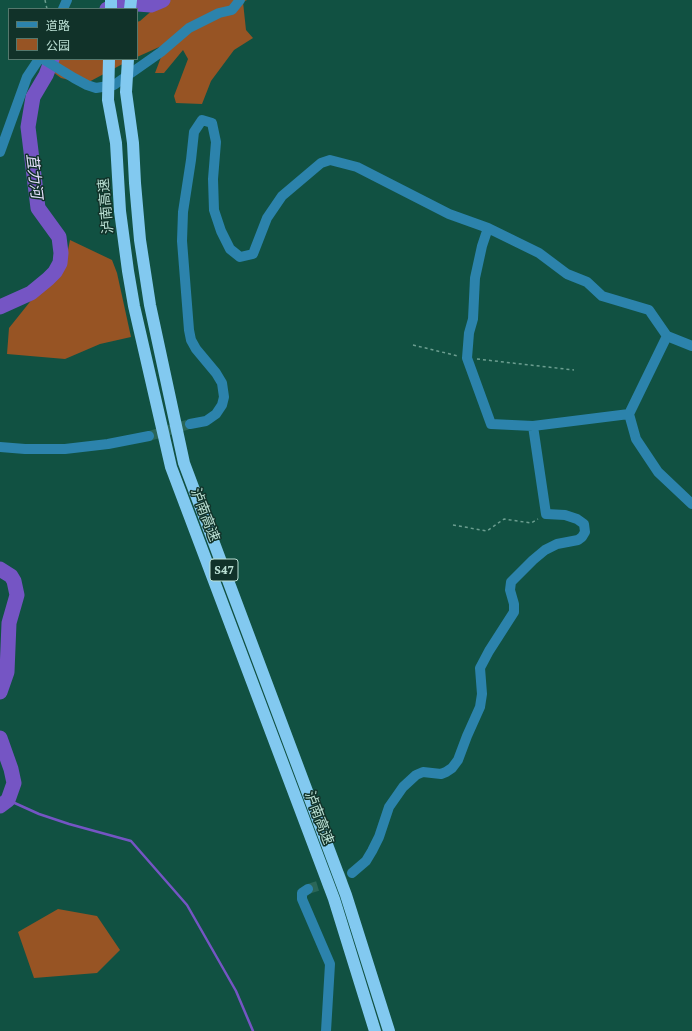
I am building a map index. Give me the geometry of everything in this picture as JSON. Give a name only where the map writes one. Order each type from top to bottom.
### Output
[{"type":"highway","name":"泸南高速","points":[[109,60],[108,100],[116,143],[120,211],[134,306],[171,467],[334,899],[375,1031]]},
{"type":"highway","name":"泸南高速","points":[[128,60],[126,92],[133,143],[140,240],[150,305],[184,463],[346,895],[389,1031]]},
{"type":"street","points":[[0,152],[27,77],[44,60],[74,78],[96,88],[114,85],[161,52],[189,28],[219,13],[232,10],[240,0]]},
{"type":"street","points":[[190,424],[206,420],[216,414],[222,405],[224,397],[222,383],[216,373],[196,349],[191,340],[189,330],[182,241],[183,212],[194,132],[202,120],[212,123],[216,142],[214,210],[221,231],[230,249],[240,257],[253,254],[267,218],[282,196],[321,163],[330,160],[357,166],[449,214],[488,228],[539,253],[567,274],[587,282],[602,296],[649,310],[668,336],[692,346]]},
{"type":"street","points":[[488,228],[482,246],[475,278],[473,319],[469,333],[467,358],[491,424],[533,426],[629,414]]},
{"type":"street","points":[[668,336],[629,414],[636,439],[658,472],[692,504]]},
{"type":"street","points":[[352,873],[366,861],[372,851],[379,837],[389,807],[403,787],[416,775],[427,772],[441,774],[446,772],[452,768],[462,754],[467,736],[480,708],[482,694],[480,668],[514,612],[514,604],[510,590],[511,582],[545,550],[557,544],[578,540],[584,534],[584,524],[577,519],[546,514],[533,426]]},
{"type":"street","points":[[0,447],[25,449],[66,449],[108,444],[149,436]]},
{"type":"street","points":[[308,890],[302,894],[302,899],[330,964],[326,1031]]},
{"type":"path","points":[[413,345],[467,358],[574,370]]},
{"type":"path","points":[[453,525],[487,530],[504,519],[532,523],[546,514]]},
{"type":"green space","points":[[164,0],[247,0],[243,2],[246,30],[253,38],[234,50],[211,81],[202,104],[176,103],[174,96],[188,59],[183,50],[164,73],[155,73],[166,44],[138,57],[138,22]]},
{"type":"green space","points":[[55,60],[130,60],[85,84],[61,78],[45,66]]},
{"type":"green space","points":[[70,240],[112,260],[117,273],[131,337],[100,344],[65,359],[7,354],[9,328],[41,288],[59,274],[66,260]]},
{"type":"green space","points":[[58,909],[97,916],[120,950],[97,973],[34,978],[18,932]]},
{"type":"waterway","name":"苴力河","points":[[110,8],[124,3],[151,5],[163,0]]},
{"type":"waterway","name":"苴力河","points":[[0,307],[31,293],[55,272],[60,263],[61,253],[59,237],[38,208],[28,127],[33,97],[46,75],[52,60]]},
{"type":"waterway","name":"苴力河","points":[[0,569],[11,576],[14,581],[17,595],[9,623],[7,672],[0,692]]},
{"type":"waterway","name":"苴力河","points":[[0,738],[11,769],[14,783],[8,800],[0,806]]},
{"type":"waterway","points":[[8,800],[39,814],[131,841],[187,905],[236,991],[253,1031]]},
{"type":"tunnel","points":[[149,436],[190,424]]},
{"type":"tunnel","points":[[308,889],[331,882],[352,873]]}]
